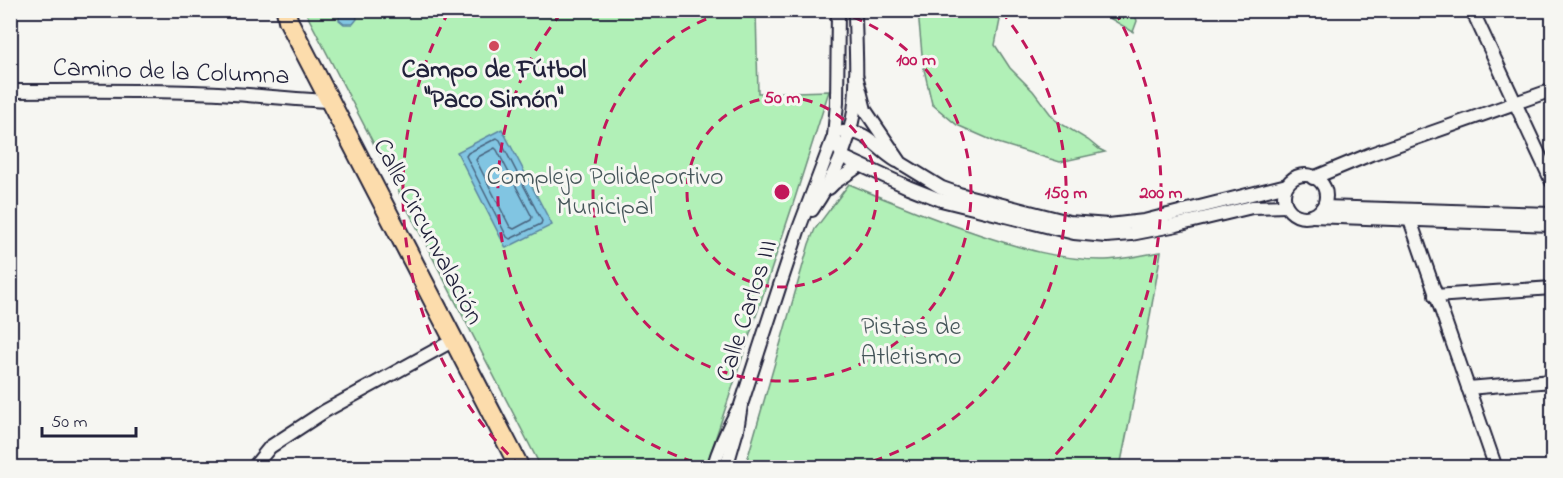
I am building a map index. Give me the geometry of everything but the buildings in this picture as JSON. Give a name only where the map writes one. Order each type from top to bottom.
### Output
[{"type":"main road","name":"Calle Circunvalación","points":[[284,14],[520,468]]},
{"type":"street","points":[[838,10],[837,104],[834,136],[842,155],[859,166],[941,200],[1074,233],[1091,235],[1131,234],[1252,207],[1286,206]]},
{"type":"street","points":[[855,10],[856,75],[865,110],[901,162]]},
{"type":"street","points":[[1472,10],[1552,182]]},
{"type":"street","name":"Calle Carlos III","points":[[798,231],[817,203],[842,155],[854,110],[856,75]]},
{"type":"street","name":"Camino de la Columna","points":[[10,92],[136,90],[246,94],[330,101]]},
{"type":"street","points":[[834,136],[842,132],[848,137],[864,135],[888,155],[942,188],[959,194],[1069,222],[1121,225],[1287,185],[1299,177],[1313,177],[1552,90]]},
{"type":"street","name":"Calle Carlos III","points":[[726,468],[737,430],[741,405],[798,231],[834,136]]},
{"type":"street","points":[[817,203],[834,183],[859,166]]},
{"type":"street","points":[[1312,216],[1323,207],[1326,194],[1323,187],[1313,177]]},
{"type":"street","points":[[1287,185],[1284,199],[1286,206],[1297,216],[1552,225]]},
{"type":"street","points":[[1323,207],[1552,214]]},
{"type":"street","points":[[1410,220],[1496,468]]},
{"type":"street","points":[[1436,296],[1552,288]]},
{"type":"street","points":[[253,468],[270,447],[326,411],[454,340]]},
{"type":"street","points":[[1468,388],[1552,381]]},
{"type":"street","name":"Calle Carlos III","points":[[713,468],[727,430],[741,405]]},
{"type":"green space","name":"Complejo Polideportivo Municipal","points":[[305,11],[756,11],[758,93],[829,91],[706,467],[541,467]]},
{"type":"green space","points":[[918,11],[994,11],[1000,20],[995,45],[1010,68],[1033,91],[1055,120],[1105,152],[1060,162],[998,143],[957,125],[932,104],[923,65]]},
{"type":"green space","points":[[1103,11],[1134,11],[1137,21],[1133,32],[1106,16]]},
{"type":"green space","name":"Pistas de Atletismo","points":[[849,184],[898,205],[1026,249],[1071,258],[1102,260],[1161,252],[1120,467],[745,467],[809,244],[815,229]]},
{"type":"water","points":[[340,11],[356,11],[357,19],[353,24],[344,24],[339,20]]},
{"type":"water","points":[[502,129],[552,225],[506,248],[457,152]]},
{"type":"place","name":"Campo de Fútbol \"Paco Simón\"","points":[[494,46]]}]
